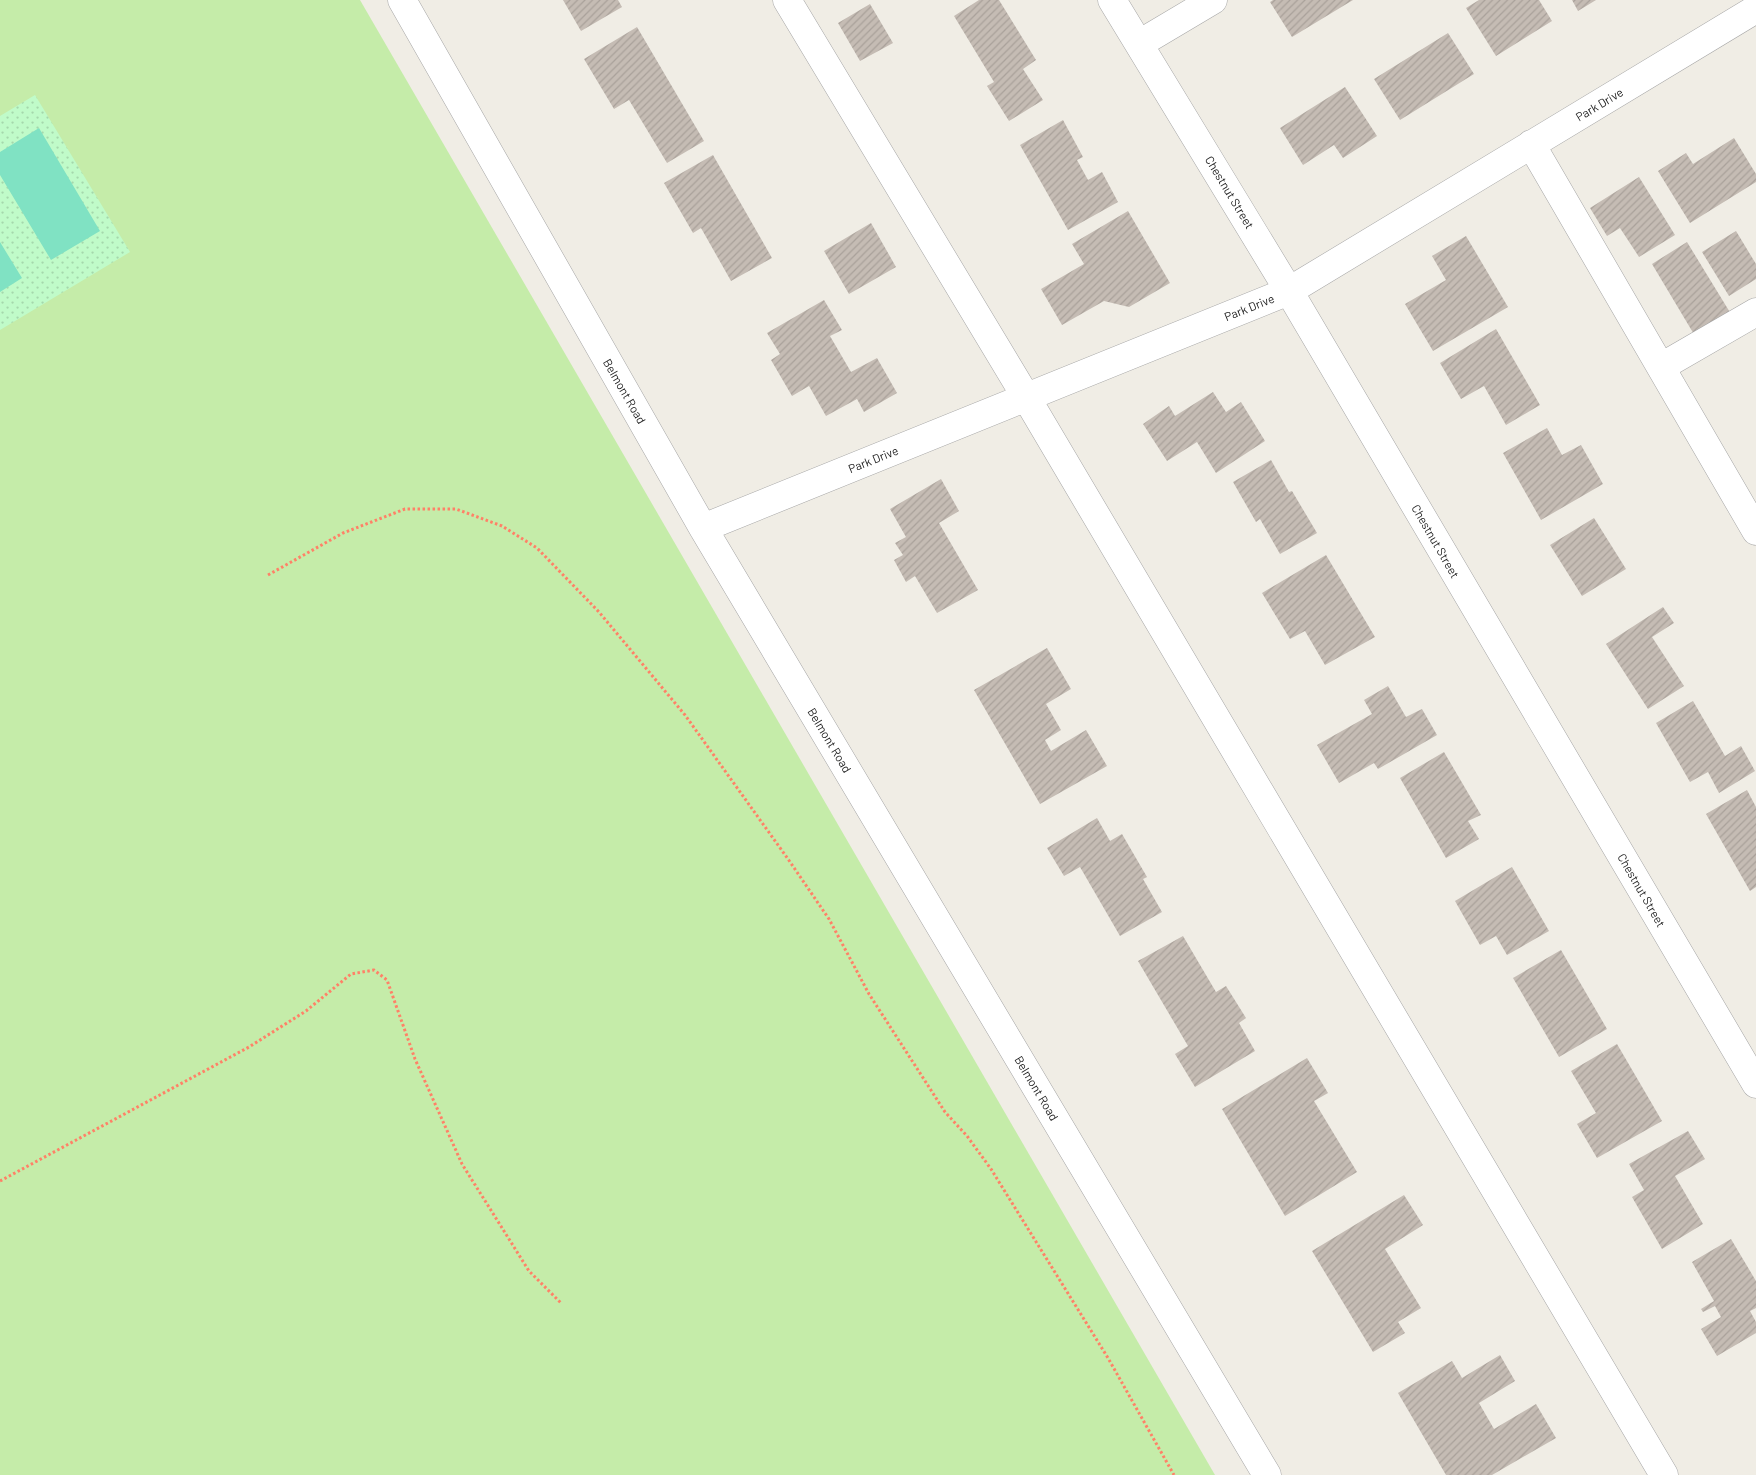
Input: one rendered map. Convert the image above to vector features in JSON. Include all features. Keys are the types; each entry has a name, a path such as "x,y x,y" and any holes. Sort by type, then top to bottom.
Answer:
{"street":[{"name":"Belmont Road","path":"402,0 703,528 1268,1475"},
{"path":"787,0 1026,397 1664,1475"},
{"name":"Chestnut Street","path":"1112,0 1289,291 1756,1084"},
{"path":"1139,44 1213,0"},
{"name":"Park Drive","path":"703,528 1289,291 1756,9"},
{"path":"1531,144 1756,531"},
{"path":"1661,367 1756,312"}],"path":[{"path":"268,574 343,533 405,510 456,509 502,526 537,548 599,612 685,715 788,859 829,919 869,994 945,1112 967,1136 991,1169 1108,1358 1174,1475"},
{"path":"0,1182 249,1047 306,1011 352,974 374,970 387,980 415,1059 462,1164 529,1271 562,1303"}],"green space":[{"path":"0,0 360,0 1215,1475 0,1475"},
{"path":"35,95 130,252 0,330 0,116"},
{"path":"39,128 100,231 51,260 0,175 0,152"},
{"path":"0,242 22,278 0,292"}],"building":[{"path":"563,0 618,0 622,7 581,31"},
{"path":"979,0 999,0 1036,60 1023,69 1043,100 1009,121 987,86 994,82 954,16"},
{"path":"1273,0 1353,0 1292,37 1270,2"},
{"path":"1479,0 1539,0 1552,21 1496,56 1466,8"},
{"path":"1572,0 1596,0 1578,11"},
{"path":"870,4 893,43 860,61 838,23"},
{"path":"637,27 704,141 667,163 629,100 614,109 584,59"},
{"path":"1448,33 1474,74 1400,120 1374,79"},
{"path":"1345,87 1377,136 1343,158 1334,145 1303,165 1280,128"},
{"path":"1063,120 1083,157 1077,160 1088,180 1102,172 1118,202 1068,230 1020,145"},
{"path":"1734,138 1756,174 1756,182 1690,223 1658,171 1686,153 1693,164"},
{"path":"713,155 772,258 731,281 701,228 693,233 664,183"},
{"path":"1639,177 1675,235 1639,257 1620,228 1607,236 1590,208"},
{"path":"1128,211 1170,283 1129,307 1104,301 1062,325 1041,289 1084,264 1072,244"},
{"path":"871,223 896,267 849,294 824,251"},
{"path":"1736,231 1756,264 1756,279 1729,296 1702,252"},
{"path":"1466,236 1508,307 1433,351 1405,304 1446,280 1432,256"},
{"path":"1687,242 1731,314 1695,336 1652,264"},
{"path":"824,300 842,330 830,336 851,372 877,358 897,393 864,412 857,399 826,416 809,386 792,396 771,360 780,354 767,333"},
{"path":"1496,329 1540,405 1506,425 1484,386 1461,399 1440,363"},
{"path":"1213,392 1226,412 1241,402 1265,441 1216,473 1197,442 1167,461 1143,424 1169,406 1175,416"},
{"path":"1547,428 1562,455 1581,445 1603,484 1541,520 1503,453"},
{"path":"1271,460 1289,492 1292,491 1317,533 1280,554 1260,519 1256,522 1233,482"},
{"path":"941,479 959,511 939,523 978,590 937,613 915,576 906,582 894,560 903,555 895,543 906,537 890,509"},
{"path":"1594,518 1626,569 1582,596 1550,545"},
{"path":"1326,555 1375,637 1325,665 1305,631 1290,639 1262,593"},
{"path":"1663,607 1674,623 1652,637 1684,686 1648,709 1606,644"},
{"path":"1047,648 1071,689 1046,704 1061,730 1045,740 1051,751 1086,730 1107,766 1040,804 974,690"},
{"path":"1388,686 1406,717 1422,709 1437,735 1378,769 1374,763 1339,783 1317,745 1372,714 1364,700"},
{"path":"1693,701 1725,756 1741,746 1755,771 1719,793 1708,772 1690,782 1656,723"},
{"path":"1444,752 1481,815 1468,821 1479,839 1446,858 1400,778"},
{"path":"1747,790 1756,807 1756,887 1750,891 1706,814"},
{"path":"1097,818 1110,841 1122,834 1147,877 1143,879 1162,912 1120,936 1080,867 1064,876 1047,848"},
{"path":"1512,867 1549,931 1507,955 1496,936 1480,945 1455,901"},
{"path":"1183,936 1216,992 1226,986 1246,1018 1239,1023 1255,1051 1195,1087 1175,1054 1188,1046 1138,961"},
{"path":"1561,950 1607,1029 1559,1057 1513,978"},
{"path":"1617,1044 1662,1121 1597,1158 1577,1124 1596,1113 1571,1071"},
{"path":"1307,1058 1328,1093 1314,1101 1357,1172 1285,1216 1222,1109"},
{"path":"1688,1131 1705,1159 1675,1176 1703,1224 1662,1249 1632,1197 1644,1190 1629,1164"},
{"path":"1404,1195 1423,1225 1385,1249 1421,1308 1398,1322 1405,1333 1373,1352 1312,1251"},
{"path":"1731,1239 1756,1281 1756,1308 1750,1311 1756,1322 1756,1333 1717,1356 1701,1329 1721,1317 1715,1306 1703,1312 1701,1309 1714,1301 1692,1262"},
{"path":"1500,1355 1515,1381 1479,1403 1494,1429 1536,1404 1556,1438 1492,1475 1446,1475 1398,1393 1452,1361 1462,1378"}]}
